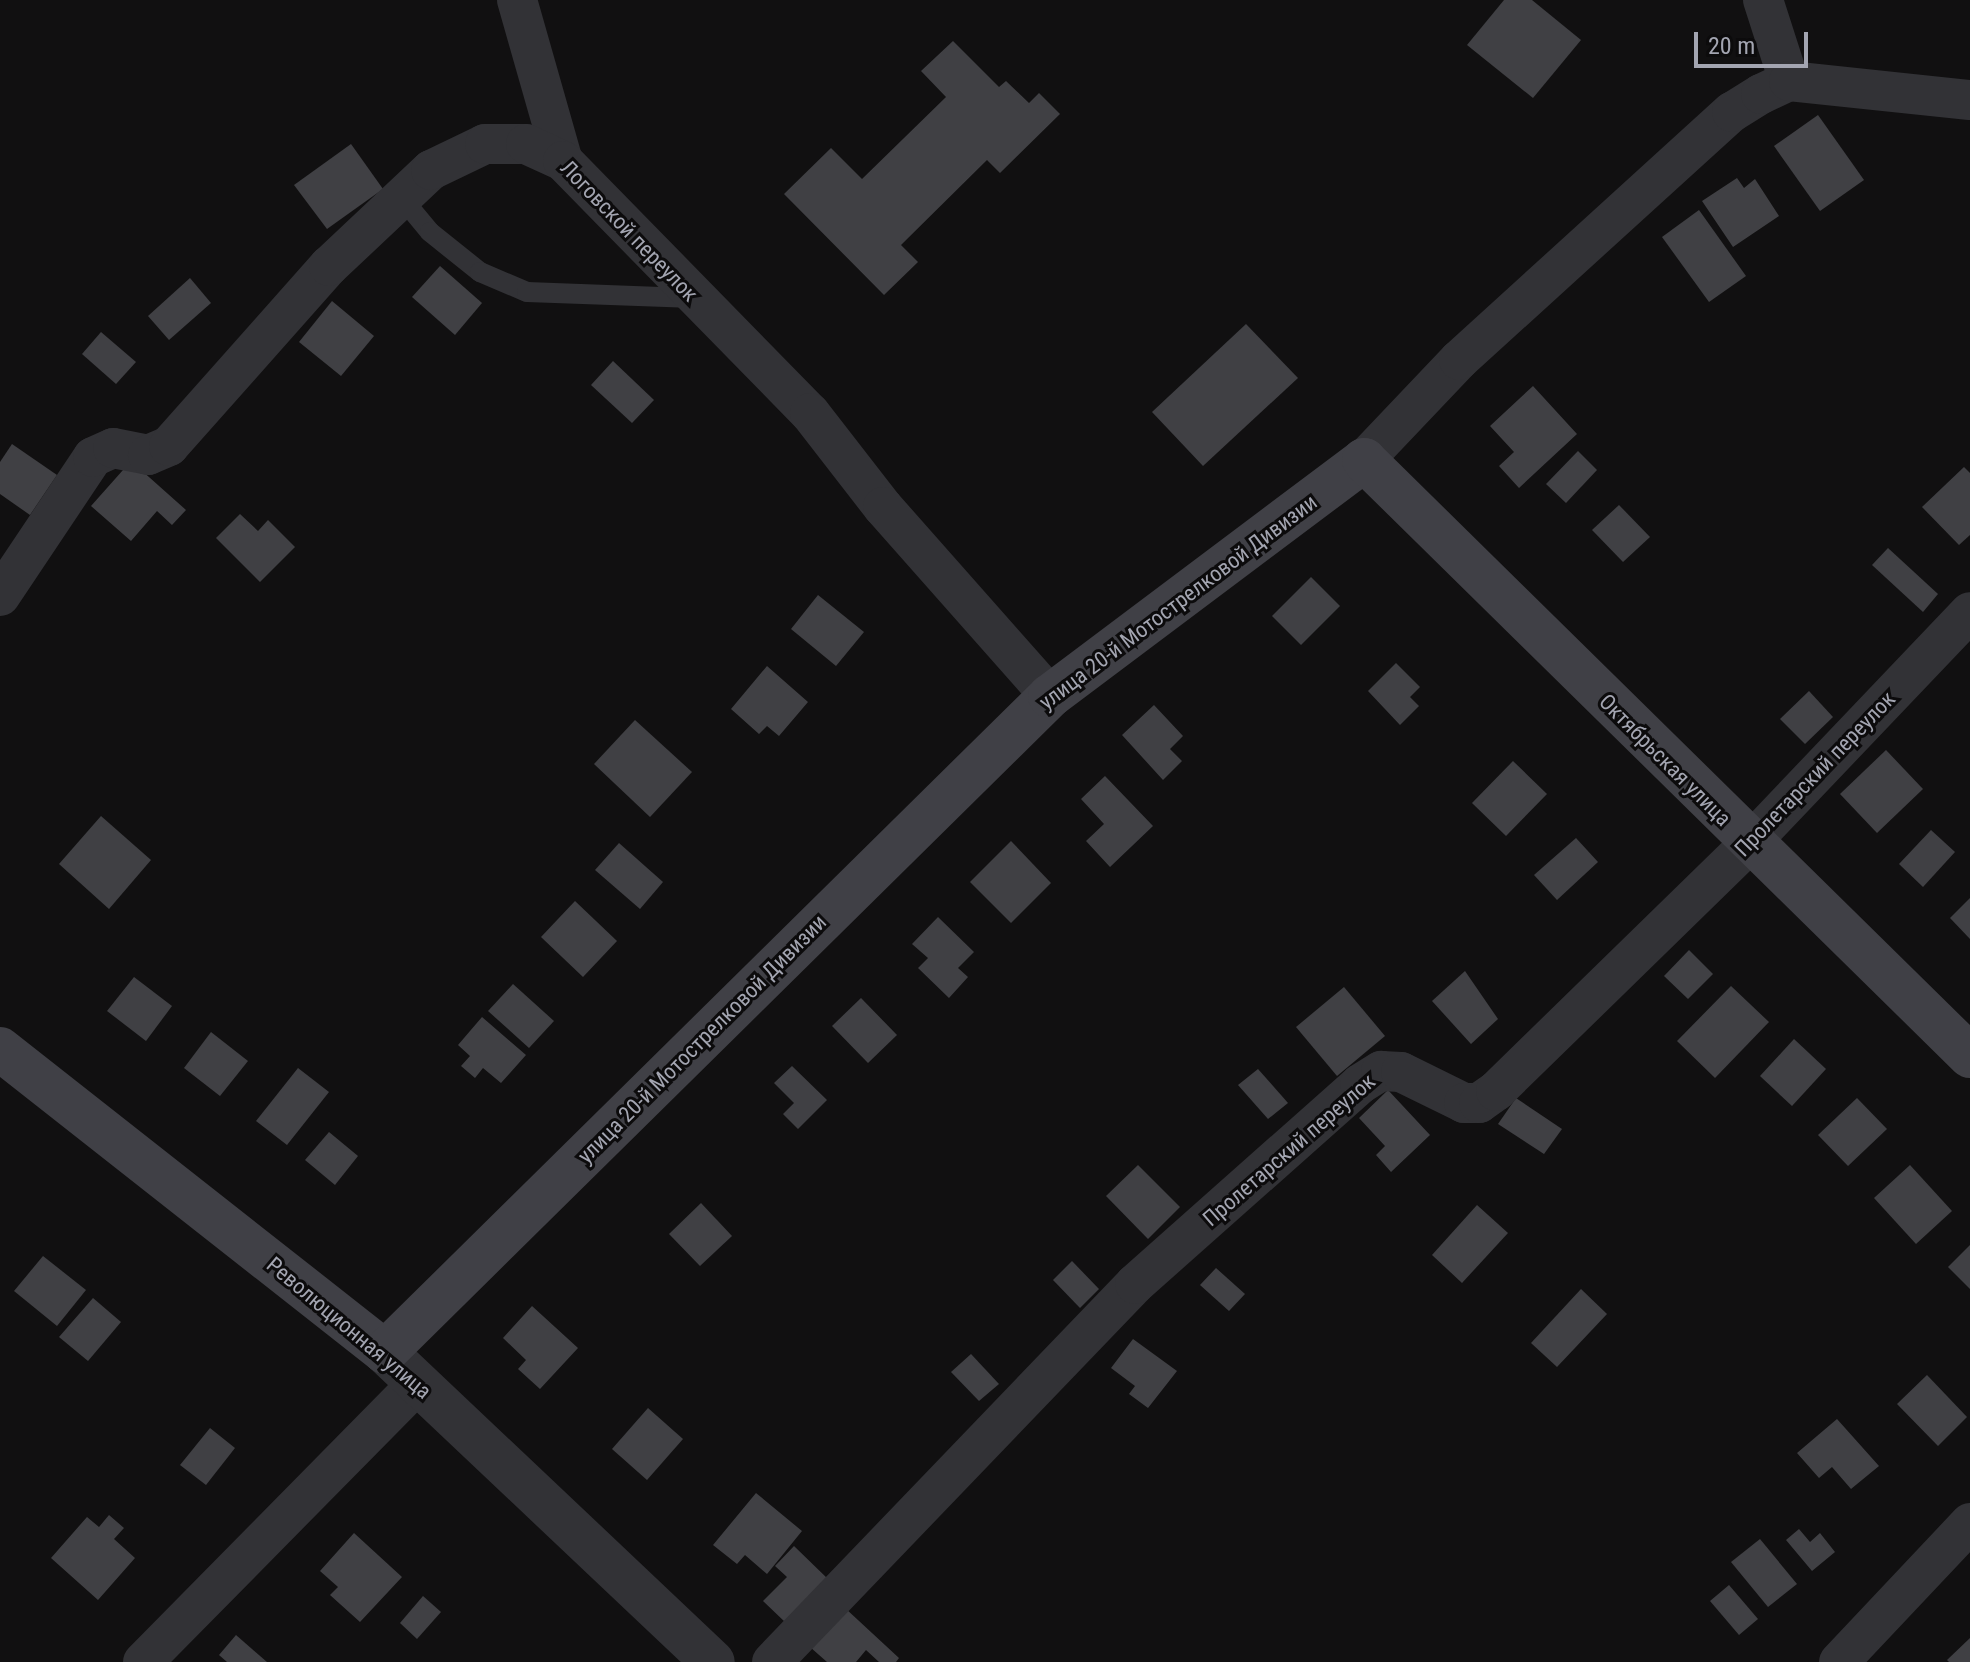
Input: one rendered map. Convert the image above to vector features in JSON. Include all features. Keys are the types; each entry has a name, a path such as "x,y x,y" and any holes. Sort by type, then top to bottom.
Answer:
{"main road":[{"name":"улица 20-й Мотострелковой Дивизии","path":"385,1352 1050,696 1364,460"},
{"name":"Октябрьская улица","path":"1364,460 1749,844 1970,1056"},
{"name":"Революционная улица","path":"0,1049 385,1352"}],"street":[{"path":"517,0 563,161"},
{"path":"1763,0 1789,81 1970,100"},
{"name":"улица 20-й Мотострелковой Дивизии","path":"1364,460 1459,360 1732,112 1789,81"},
{"name":"Логовской переулок","path":"0,596 93,457 113,448 148,455 169,446 329,266 401,197 461,151 485,144 526,144 563,161 810,413 883,507 1050,696"},
{"name":"Пролетарский переулок","path":"772,1662 1135,1284 1360,1084 1381,1071 1401,1072 1464,1103 1479,1103 1749,844 1970,612"},
{"name":"Революционная улица","path":"385,1352 713,1662"},
{"path":"143,1662 418,1383"},
{"path":"1839,1662 1970,1523"}],"lane":[{"path":"401,197 430,232 480,272 527,292 694,298"}],"building":[{"path":"1504,0 1532,0 1581,40 1533,98 1467,45"},
{"path":"953,41 999,87 1006,81 1029,103 1039,93 1060,114 1000,173 987,160 901,245 918,262 884,295 784,194 831,148 862,179 946,97 921,71"},
{"path":"1818,115 1864,180 1820,211 1774,146"},
{"path":"351,144 383,189 327,229 294,185"},
{"path":"1737,178 1744,188 1755,179 1779,216 1733,247 1702,201"},
{"path":"1699,210 1746,276 1709,302 1662,237"},
{"path":"440,266 482,303 455,335 412,297"},
{"path":"190,278 211,303 169,340 148,316"},
{"path":"332,301 374,336 341,376 299,342"},
{"path":"1246,324 1298,378 1203,466 1152,412"},
{"path":"101,332 136,362 116,384 82,354"},
{"path":"613,361 654,400 632,423 591,385"},
{"path":"1533,386 1577,434 1519,488 1499,466 1514,452 1490,426"},
{"path":"12,444 57,475 30,515 0,494 0,462"},
{"path":"1578,451 1597,470 1566,503 1546,484"},
{"path":"131,461 186,510 172,525 157,511 131,541 91,506"},
{"path":"1964,467 1970,473 1970,535 1959,545 1922,507"},
{"path":"1619,505 1650,537 1623,562 1592,530"},
{"path":"240,514 258,531 268,520 295,547 260,582 216,538"},
{"path":"1888,548 1938,594 1923,612 1872,565"},
{"path":"1311,577 1340,606 1301,645 1272,616"},
{"path":"818,595 864,632 836,666 791,629"},
{"path":"1396,663 1420,687 1410,697 1419,706 1400,725 1368,691"},
{"path":"767,666 808,702 779,736 767,726 759,734 731,709"},
{"path":"1809,691 1833,717 1805,744 1780,719"},
{"path":"1154,705 1183,736 1170,749 1182,761 1163,780 1122,735"},
{"path":"635,720 692,772 650,817 594,764"},
{"path":"1886,750 1923,789 1877,833 1840,794"},
{"path":"1513,761 1547,794 1506,836 1472,803"},
{"path":"1105,776 1153,826 1110,867 1086,841 1104,824 1081,799"},
{"path":"101,816 151,860 109,909 59,864"},
{"path":"1931,830 1955,852 1923,887 1899,864"},
{"path":"1576,838 1598,862 1557,900 1534,875"},
{"path":"1011,841 1051,883 1011,923 970,882"},
{"path":"619,843 663,882 640,909 595,870"},
{"path":"1970,898 1970,939 1950,918"},
{"path":"575,901 617,941 583,977 541,937"},
{"path":"938,917 974,952 958,968 968,977 949,998 918,968 928,958 912,944"},
{"path":"1689,950 1713,974 1688,999 1664,976"},
{"path":"1465,971 1498,1019 1471,1044 1432,1001"},
{"path":"134,977 172,1006 146,1041 107,1011"},
{"path":"513,984 554,1021 529,1048 488,1011"},
{"path":"1731,986 1769,1022 1715,1078 1677,1041"},
{"path":"1344,987 1385,1036 1337,1076 1296,1027"},
{"path":"861,998 897,1035 868,1063 832,1026"},
{"path":"482,1017 526,1055 501,1083 483,1068 475,1078 461,1066 470,1056 458,1045"},
{"path":"211,1032 248,1061 220,1096 184,1068"},
{"path":"1794,1039 1826,1069 1792,1106 1760,1076"},
{"path":"792,1066 827,1100 798,1129 783,1114 794,1103 774,1083"},
{"path":"298,1068 329,1092 287,1145 256,1121"},
{"path":"1258,1069 1288,1103 1268,1119 1238,1085"},
{"path":"1388,1090 1430,1135 1391,1172 1376,1155 1385,1146 1359,1118"},
{"path":"1516,1098 1562,1129 1544,1154 1498,1124"},
{"path":"1857,1098 1887,1129 1848,1166 1818,1135"},
{"path":"329,1132 358,1156 335,1185 305,1160"},
{"path":"1138,1165 1180,1207 1148,1239 1106,1196"},
{"path":"1910,1165 1952,1211 1916,1244 1874,1198"},
{"path":"701,1203 732,1236 700,1266 669,1234"},
{"path":"1477,1205 1508,1233 1462,1283 1432,1255"},
{"path":"1970,1245 1970,1289 1948,1267"},
{"path":"43,1256 86,1290 57,1326 14,1291"},
{"path":"1072,1261 1099,1289 1080,1308 1053,1280"},
{"path":"1216,1268 1245,1294 1229,1311 1200,1285"},
{"path":"1581,1289 1607,1314 1557,1367 1531,1343"},
{"path":"93,1298 121,1322 88,1361 59,1337"},
{"path":"532,1306 578,1348 540,1389 518,1369 526,1360 503,1338"},
{"path":"1133,1339 1177,1371 1148,1408 1129,1394 1135,1386 1111,1368"},
{"path":"971,1354 999,1384 979,1401 951,1372"},
{"path":"1927,1375 1967,1417 1938,1446 1897,1404"},
{"path":"648,1408 683,1439 647,1480 612,1449"},
{"path":"1837,1419 1879,1466 1851,1489 1832,1467 1819,1478 1797,1453"},
{"path":"210,1428 235,1448 206,1485 180,1465"},
{"path":"756,1493 802,1531 767,1574 745,1555 737,1564 713,1545"},
{"path":"109,1515 124,1528 114,1539 135,1558 98,1600 51,1558 87,1517 99,1527"},
{"path":"1799,1529 1810,1542 1820,1533 1835,1552 1812,1571 1786,1540"},
{"path":"354,1533 402,1577 360,1622 330,1595 338,1587 320,1571"},
{"path":"1760,1539 1797,1584 1768,1607 1731,1562"},
{"path":"794,1546 829,1580 786,1623 763,1601 787,1577 775,1566"},
{"path":"1729,1585 1758,1619 1739,1635 1710,1601"},
{"path":"423,1596 441,1612 417,1639 400,1623"},
{"path":"845,1608 899,1658 896,1662 879,1662 866,1650 856,1662 827,1662 810,1647"},
{"path":"236,1635 267,1662 227,1662 219,1655"},
{"path":"1970,1638 1970,1662 1949,1662 1947,1660"}]}
